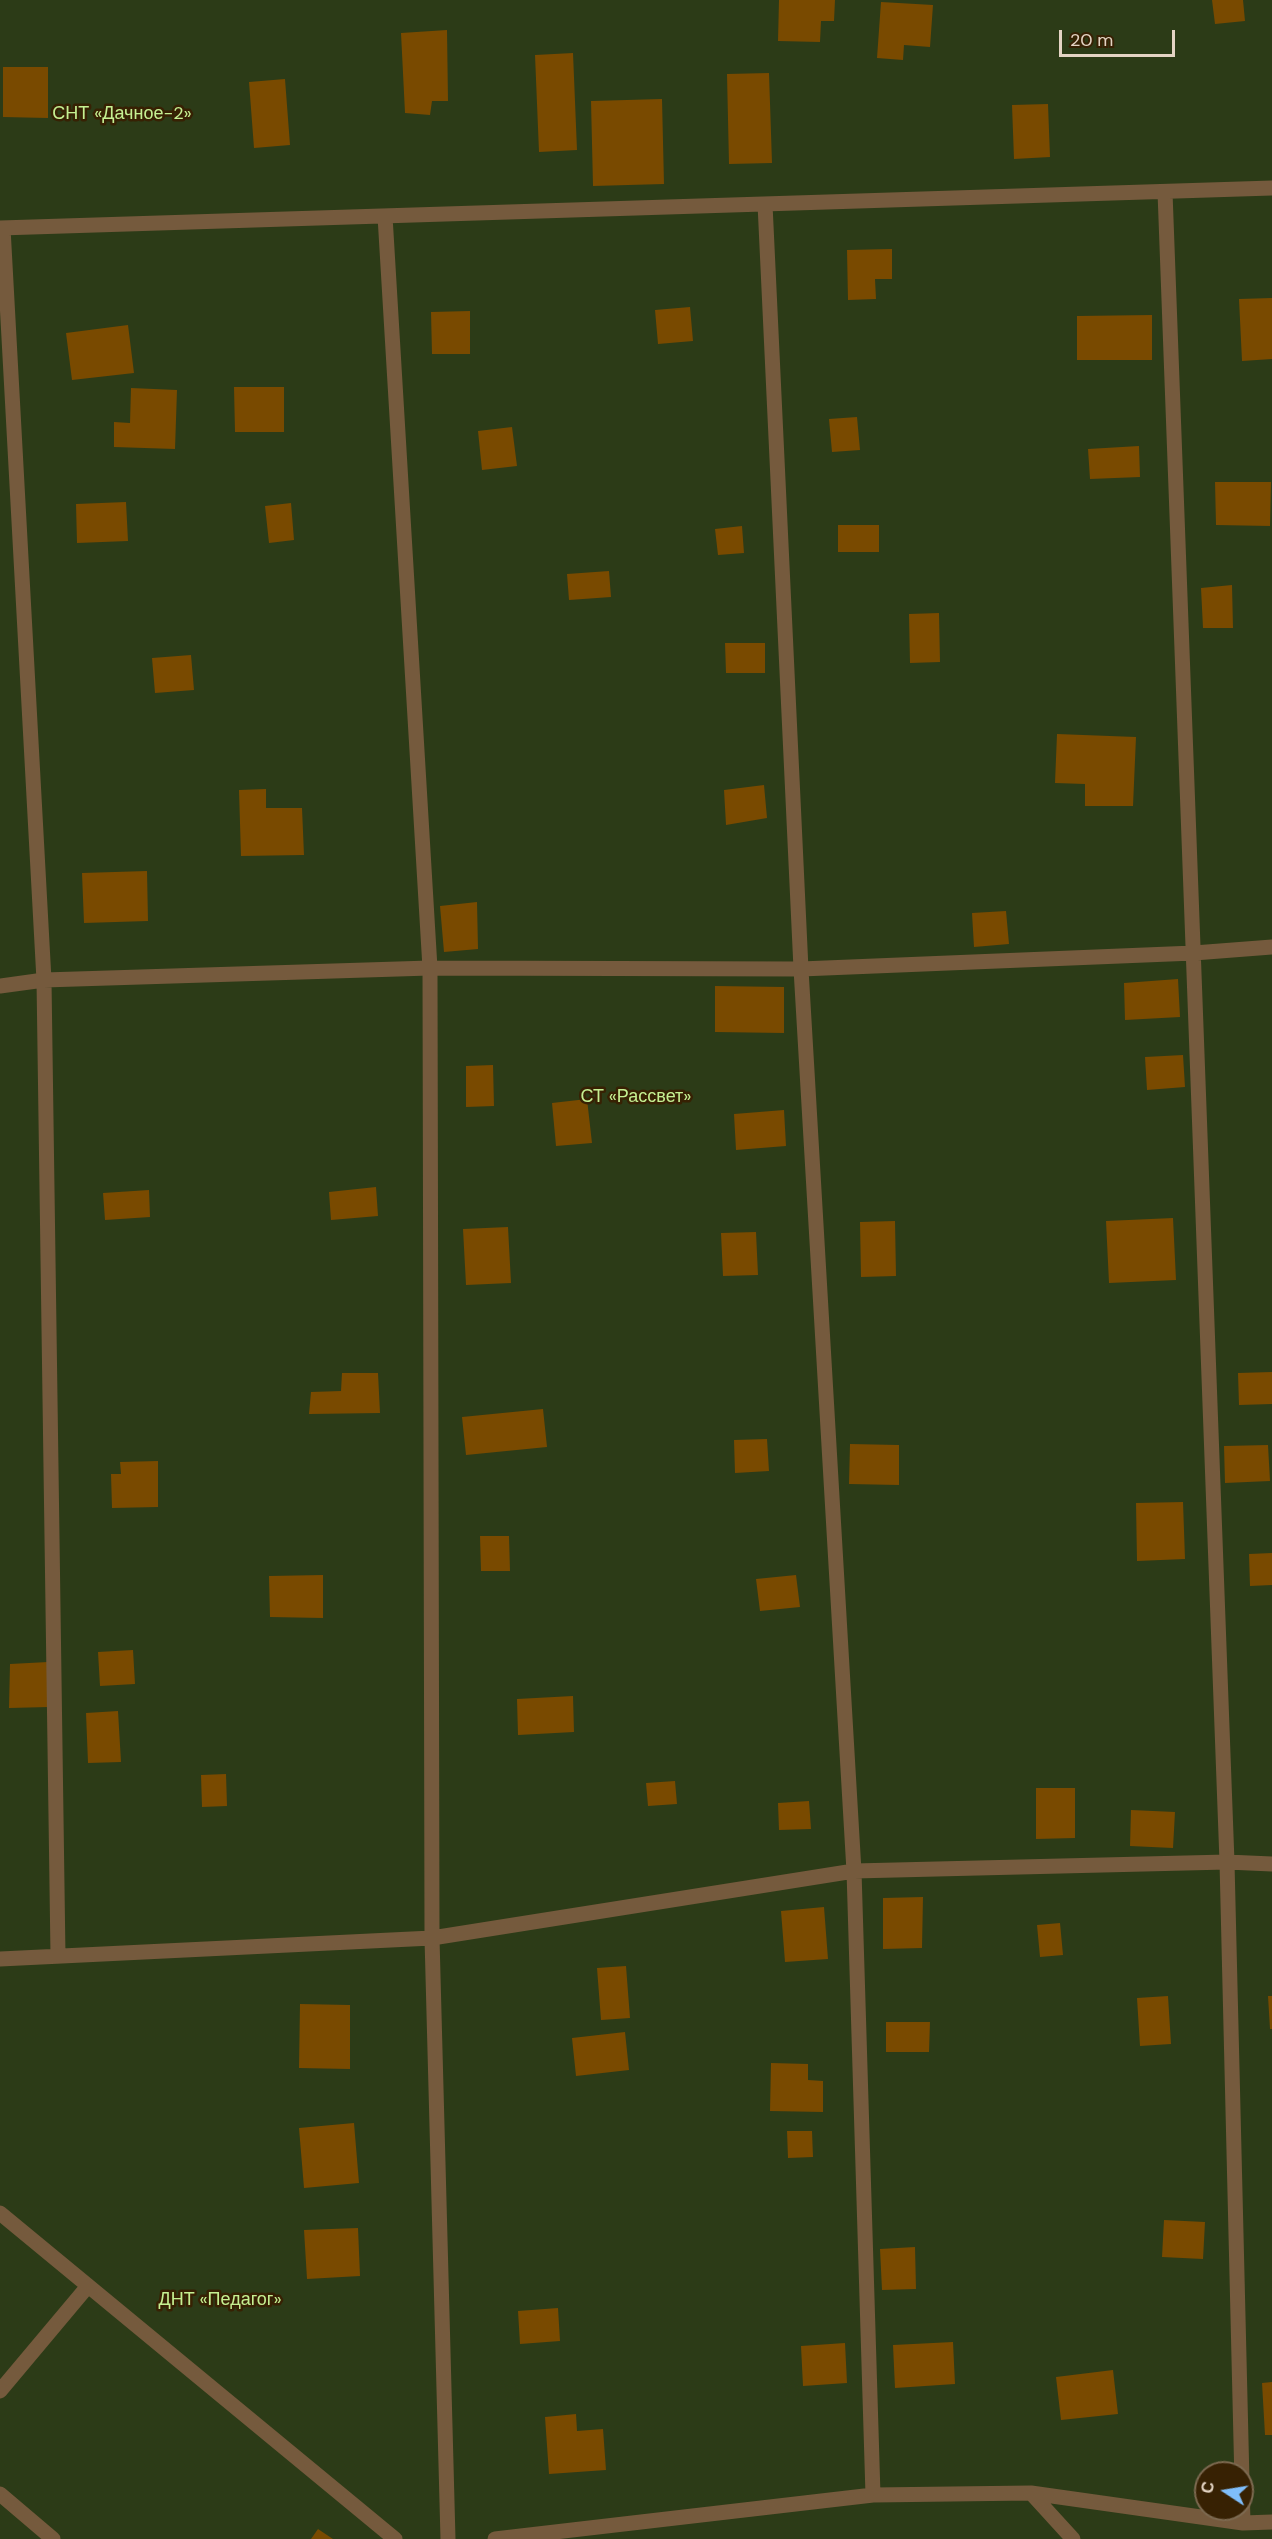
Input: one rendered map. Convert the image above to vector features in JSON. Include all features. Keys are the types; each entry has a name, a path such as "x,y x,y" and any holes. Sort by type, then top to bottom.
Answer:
{"lane":[{"path":"58,1956 44,980 1,228 1272,188"},
{"path":"1165,192 1227,1862 1244,2523"},
{"path":"765,204 801,969 854,1871 873,2494"},
{"path":"385,216 430,968 432,1938 448,2539"},
{"path":"0,986 44,980 430,968 801,969 1194,953 1272,947"},
{"path":"0,1959 432,1938 854,1871 1227,1862 1272,1864"},
{"path":"0,2213 395,2539"},
{"path":"0,2391 88,2286"},
{"path":"1030,2493 1073,2539"},
{"path":"495,2539 873,2494 1030,2493 1244,2523 1272,2522"},
{"path":"0,2494 53,2539"}],"green space":[{"name":"СТ «Рассвет»","path":"0,0 1272,0 1272,2539 0,2539"}],"building":[{"path":"779,0 835,0 834,21 821,21 820,42 778,41"},
{"path":"1212,0 1243,0 1245,21 1215,24"},
{"path":"881,2 933,5 930,47 904,45 903,60 877,58"},
{"path":"447,30 448,101 432,101 430,115 405,113 401,33"},
{"path":"573,53 577,150 539,152 535,55"},
{"path":"3,67 48,67 48,118 3,117"},
{"path":"769,73 772,163 729,164 727,74"},
{"path":"285,79 290,145 254,148 249,82"},
{"path":"662,99 664,184 593,186 591,101"},
{"path":"1048,104 1050,157 1014,159 1012,105"},
{"path":"892,249 892,279 875,279 876,299 848,300 847,250"},
{"path":"1272,298 1272,359 1242,361 1239,299"},
{"path":"690,307 693,341 658,344 655,310"},
{"path":"470,311 470,354 432,354 431,312"},
{"path":"1152,315 1152,360 1077,360 1077,316"},
{"path":"128,325 134,373 72,380 66,333"},
{"path":"234,387 284,387 284,432 235,432"},
{"path":"131,388 177,390 175,449 114,447 114,422 130,423"},
{"path":"857,417 860,450 832,452 829,419"},
{"path":"512,427 517,466 482,470 478,431"},
{"path":"1139,446 1140,477 1090,479 1088,449"},
{"path":"1215,482 1271,482 1270,526 1216,525"},
{"path":"126,502 128,541 77,543 76,504"},
{"path":"291,503 294,540 269,543 265,506"},
{"path":"838,525 879,525 879,552 838,552"},
{"path":"742,526 744,553 718,555 715,529"},
{"path":"609,571 611,597 569,600 567,574"},
{"path":"1232,585 1233,628 1203,628 1201,588"},
{"path":"939,613 940,662 910,663 909,614"},
{"path":"725,643 765,643 765,673 726,673"},
{"path":"191,655 194,690 155,693 152,658"},
{"path":"1057,734 1136,737 1133,806 1085,806 1085,784 1055,783"},
{"path":"764,785 767,818 726,825 724,790"},
{"path":"266,789 266,808 302,808 304,855 241,856 239,790"},
{"path":"147,871 148,921 84,923 82,873"},
{"path":"477,902 478,949 444,952 440,906"},
{"path":"1006,911 1009,944 974,947 972,913"},
{"path":"1178,979 1180,1017 1125,1020 1124,983"},
{"path":"715,986 784,987 784,1033 715,1032"},
{"path":"1183,1055 1185,1087 1147,1090 1145,1057"},
{"path":"493,1065 494,1106 466,1107 466,1066"},
{"path":"587,1099 592,1143 556,1146 552,1103"},
{"path":"784,1110 786,1146 736,1150 734,1114"},
{"path":"376,1187 378,1216 331,1220 329,1192"},
{"path":"149,1190 150,1217 105,1220 103,1193"},
{"path":"1173,1218 1176,1280 1109,1283 1106,1221"},
{"path":"895,1221 896,1276 861,1277 860,1222"},
{"path":"508,1227 511,1283 466,1285 463,1229"},
{"path":"756,1232 758,1275 723,1276 721,1233"},
{"path":"1272,1372 1272,1404 1239,1405 1238,1373"},
{"path":"342,1373 378,1373 380,1413 309,1414 311,1392 341,1391"},
{"path":"543,1409 547,1447 466,1455 462,1417"},
{"path":"767,1439 769,1471 735,1473 734,1440"},
{"path":"850,1444 899,1445 899,1485 849,1484"},
{"path":"1268,1445 1270,1481 1225,1483 1224,1446"},
{"path":"158,1461 158,1507 112,1508 111,1474 121,1474 120,1462"},
{"path":"1183,1502 1185,1559 1137,1561 1136,1503"},
{"path":"480,1536 509,1536 510,1571 481,1571"},
{"path":"1272,1553 1272,1585 1250,1586 1249,1554"},
{"path":"323,1575 323,1618 270,1617 269,1576"},
{"path":"796,1575 800,1607 760,1611 756,1579"},
{"path":"133,1650 135,1684 100,1686 98,1652"},
{"path":"48,1662 49,1707 9,1708 10,1664"},
{"path":"573,1696 574,1732 518,1735 517,1699"},
{"path":"118,1711 121,1762 88,1763 86,1713"},
{"path":"226,1774 227,1806 202,1807 201,1775"},
{"path":"675,1781 677,1804 648,1806 646,1783"},
{"path":"1036,1788 1075,1788 1075,1838 1036,1839"},
{"path":"809,1801 811,1829 779,1830 778,1803"},
{"path":"1131,1810 1175,1812 1173,1848 1130,1846"},
{"path":"923,1897 922,1948 883,1949 883,1898"},
{"path":"824,1907 828,1959 785,1962 781,1911"},
{"path":"1060,1923 1063,1955 1040,1957 1037,1925"},
{"path":"626,1966 630,2018 601,2020 597,1968"},
{"path":"1168,1996 1171,2044 1140,2046 1137,1998"},
{"path":"1268,1996 1272,1996 1272,2029 1270,2029"},
{"path":"300,2004 350,2005 350,2069 299,2068"},
{"path":"886,2022 930,2022 929,2052 886,2052"},
{"path":"625,2032 629,2070 576,2076 572,2038"},
{"path":"771,2063 808,2064 808,2080 823,2081 823,2112 770,2111"},
{"path":"354,2123 359,2183 304,2188 299,2128"},
{"path":"787,2131 812,2131 813,2157 788,2158"},
{"path":"1164,2220 1205,2222 1203,2259 1162,2257"},
{"path":"358,2228 360,2276 307,2279 304,2230"},
{"path":"915,2247 916,2289 882,2290 880,2249"},
{"path":"558,2308 560,2341 520,2344 518,2311"},
{"path":"953,2342 955,2384 895,2388 893,2345"},
{"path":"845,2343 847,2383 803,2386 801,2346"},
{"path":"1113,2370 1118,2414 1061,2420 1056,2377"},
{"path":"1272,2382 1272,2435 1265,2435 1262,2383"},
{"path":"576,2414 577,2431 603,2429 606,2470 549,2474 545,2417"},
{"path":"318,2529 333,2539 311,2539"}],"park label":[{"name":"СНТ «Дачное-2»","path":"122,114"},
{"name":"ДНТ «Педагог»","path":"220,2300"}]}
